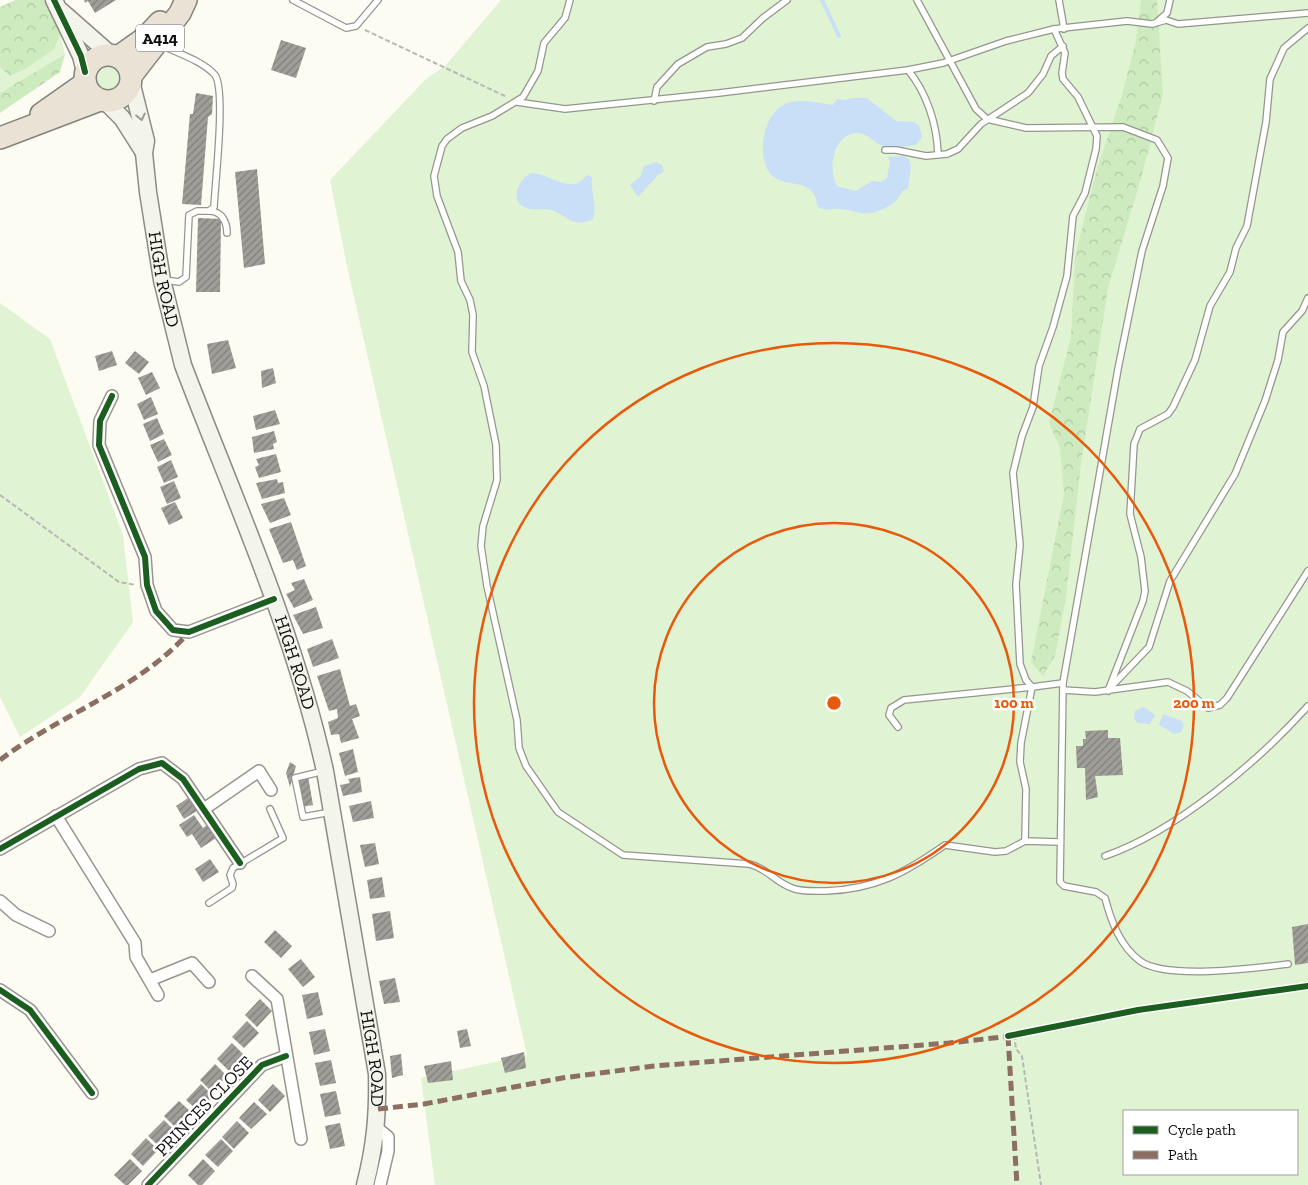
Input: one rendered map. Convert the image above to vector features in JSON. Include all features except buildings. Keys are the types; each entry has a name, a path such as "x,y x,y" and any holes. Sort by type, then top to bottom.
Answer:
{"highway":[{"name":"A414","path":"8,134 103,101 113,101 125,94 131,78 151,40 172,9 186,0"},
{"name":"A414","path":"8,134 85,77 88,66 98,57 114,56 151,40"},
{"name":"A414","path":"114,56 127,64 131,78"},
{"path":"85,77 88,90 103,101"}],"main road":[{"path":"56,4 114,56"},
{"path":"56,4 81,56 85,77"},
{"name":"HIGH ROAD","path":"131,78 146,141 144,153 162,280 184,365 274,599 300,674 315,725 325,771 377,1074 377,1128 375,1145 365,1185"},
{"name":"HIGH ROAD","path":"103,101 122,118 144,153"}],"street":[{"path":"112,396 100,421 100,445 145,557 148,587 156,611 173,630 189,632 274,599"},
{"path":"0,848 140,769 162,763 183,779 240,863"},
{"path":"204,809 259,771 271,790"},
{"path":"56,816 134,943 136,957 158,995"},
{"path":"0,901 16,915 49,931"},
{"path":"150,980 192,963 209,982"},
{"path":"252,976 277,999 301,1139"},
{"path":"0,990 30,1010 92,1093"},
{"name":"PRINCES CLOSE","path":"148,1185 262,1065 286,1056"},
{"name":"HIGH ROAD","path":"377,1128 388,1137 388,1151 380,1185"}],"lane":[{"path":"293,0 346,28 356,26 378,0"},
{"path":"570,0 565,18 541,49 538,71 523,97 492,116 462,128 447,139 442,146 436,167 435,186 458,252 461,282 470,300 473,315 472,352 484,386 496,445 496,480 482,536 487,586 517,720 519,748 526,766 551,804 565,818 623,855 749,864 768,871 786,885 801,890 860,888 882,882 901,874 945,845 995,852 1006,851 1025,841 1059,842"},
{"path":"654,101 657,88 678,64 707,47 734,42 742,38 763,18 787,0"},
{"path":"916,0 976,110 987,119 1026,128 1123,127 1157,140 1168,158 1163,186 1142,251 1118,369 1063,686 1059,842 1060,882 1064,886 1096,892 1105,898 1109,915 1123,943 1141,962 1167,969 1194,972 1245,970 1288,964"},
{"path":"1059,0 1064,29"},
{"path":"1152,24 1162,19 1167,12 1170,0"},
{"path":"517,102 565,109 654,101 908,70 949,62 1006,41 1054,29 1127,22 1152,24 1166,20 1178,24 1308,13"},
{"path":"1108,690 1143,601 1145,591 1141,557 1130,514 1136,434 1145,425 1162,418 1173,407 1195,360 1210,306 1230,272 1236,248 1246,226 1266,122 1270,79 1284,48 1308,28"},
{"path":"1032,686 1026,680 1020,664 1016,584 1020,545 1014,474 1022,436 1033,407 1038,366 1053,327 1067,276 1073,216 1085,193 1096,149 1097,136 1078,97 1063,79 1062,73 1066,58 1063,46 1054,29"},
{"path":"151,40 202,66 214,75 218,81 220,104 214,206 208,211"},
{"path":"885,150 896,150 926,156 947,154 958,148 987,119 1028,93 1043,74 1051,56 1063,46"},
{"path":"908,70 933,116 937,133 938,154"},
{"path":"162,280 176,282 186,277 188,271 189,215 196,211 214,211 222,217 227,233"},
{"path":"1108,690 1122,677 1153,640 1159,613 1170,580 1235,474 1265,401 1278,360 1283,332 1302,310 1308,298"},
{"path":"898,728 889,715 891,708 904,700 1032,686 1063,686 1095,692 1168,682 1187,691 1208,708 1220,705 1227,698 1308,571"},
{"path":"1025,841 1026,789 1020,754 1032,686"},
{"path":"1105,856 1132,847 1199,803 1281,735 1308,706"},
{"path":"325,771 294,778 303,817 333,811"},
{"path":"209,903 232,888 230,872 240,863 283,838 270,809"}],"path":[{"path":"356,26 517,102"},
{"path":"0,495 119,582 148,587"},
{"path":"1014,1035 1016,1049 1022,1056 1041,1185"}],"green space":[{"path":"16,0 44,0 60,34 65,54 0,93 0,7"},
{"path":"16,0 44,0 60,34 54,49 25,69 10,76 0,67 0,7"},
{"path":"501,0 1308,0 1308,1185 435,1185 421,1078 527,1055 347,266 330,180 426,79 445,66"},
{"path":"1141,0 1157,0 1163,94 1140,182 1108,288 1081,463 1066,597 1055,656 1043,676 1031,662 1064,494 1060,448 1049,423 1071,337 1075,256 1097,169 1122,95 1136,41"},
{"path":"65,54 60,72 0,113 0,93"},
{"path":"108,64 114,65 122,73 122,85 114,93 108,94 102,93 94,85 93,79 94,73 102,65"},
{"path":"0,303 50,339 123,535 133,622 80,697 20,737 0,697"}],"water":[{"path":"867,98 896,121 914,122 919,125 922,137 916,145 895,148 882,146 866,135 858,133 847,136 841,141 834,155 833,164 834,179 837,186 856,191 872,181 881,182 887,178 890,161 888,157 903,156 909,159 911,166 908,189 902,191 890,205 872,213 860,213 843,209 826,210 818,207 815,196 804,186 776,179 766,166 764,158 763,148 766,128 775,111 782,105 801,101 833,105 837,99"},
{"path":"656,162 662,165 664,171 638,197 630,185 640,177 644,166"},
{"path":"531,173 567,184 581,181 587,175 592,177 595,209 593,219 580,223 551,210 524,207 517,198 518,187"},
{"path":"1144,707 1155,715 1150,724 1138,723 1134,719 1135,711"},
{"path":"1163,714 1182,721 1184,725 1181,732 1174,734 1159,725"}],"waterway":[{"path":"822,0 839,36"}],"marked path":[{"path":"0,760 23,744 148,669 170,652 189,632"},
{"path":"1008,1036 1017,1185"},
{"path":"378,1109 424,1104 562,1078 654,1066 949,1043 1011,1036"}],"cycle path":[{"path":"54,0 81,56 85,72"},
{"path":"112,396 100,421 99,445 145,557 147,585 156,611 173,630 189,632 274,599"},
{"path":"0,849 139,769 162,763 183,779 240,863"},
{"path":"1008,1036 1138,1010 1308,986"},
{"path":"0,990 30,1010 92,1093"},
{"path":"148,1185 262,1065 286,1056"}]}
